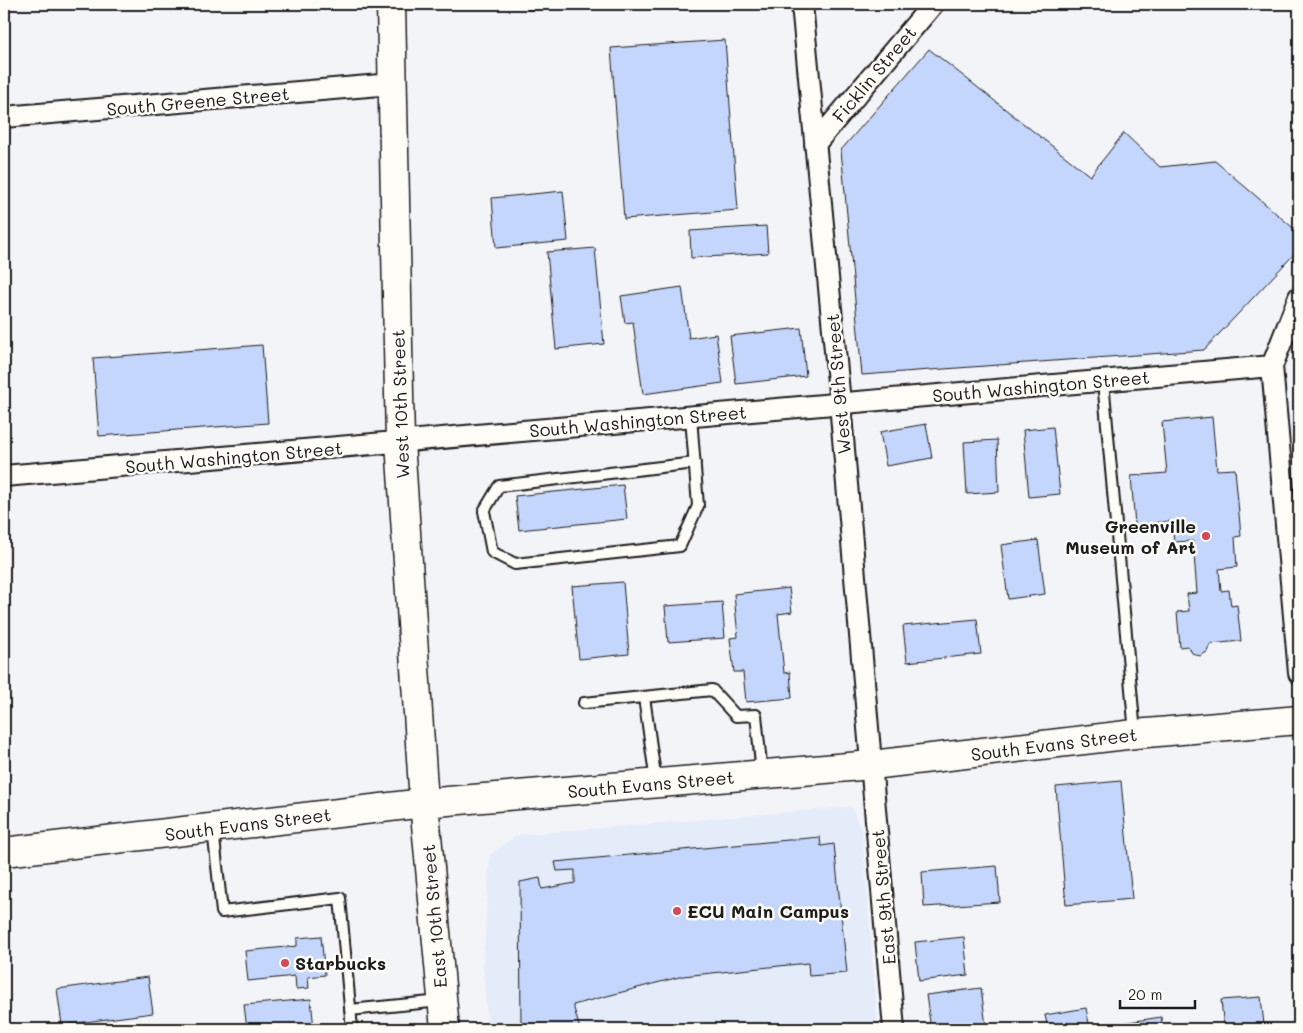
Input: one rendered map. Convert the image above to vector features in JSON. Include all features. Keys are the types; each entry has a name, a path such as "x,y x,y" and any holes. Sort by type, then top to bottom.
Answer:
{"main road":[{"name":"West 10th Street","path":"391,4 400,442 424,803"},
{"name":"South Evans Street","path":"4,852 424,803 872,766 1135,734 1299,720"},
{"name":"East 10th Street","path":"424,803 445,1029"}],"street":[{"name":"West 9th Street","path":"802,4 872,766"},
{"name":"Ficklin Street","path":"815,144 933,4"},
{"name":"South Greene Street","path":"4,117 392,84"},
{"path":"1299,297 1272,366 1292,514 1299,673"},
{"name":"South Washington Street","path":"4,476 1272,366"},
{"name":"East 9th Street","path":"872,766 894,1029"}],"lane":[{"path":"1102,380 1135,734"},
{"path":"691,417 695,463 698,506 680,546 515,564 492,552 484,511 499,486 695,463"},
{"path":"584,703 712,690 736,716 756,715 762,774"},
{"path":"644,697 656,783"},
{"path":"213,828 222,912 340,898 352,1029"},
{"path":"350,1010 442,1001"}],"shaded area":[{"name":"ECU Main Campus","path":"851,807 862,831 878,1029 488,1029 483,967 490,855 517,835"}],"building":[{"path":"527,4 598,4 528,10"},
{"path":"725,40 738,210 624,219 611,48"},
{"path":"929,49 1090,176 1124,133 1160,167 1215,161 1299,233 1299,249 1204,350 862,375 841,150"},
{"path":"563,191 568,241 496,248 492,198"},
{"path":"766,226 768,253 691,258 690,231"},
{"path":"595,248 604,344 556,349 547,252"},
{"path":"682,287 689,338 716,334 723,383 643,394 633,322 625,323 621,296"},
{"path":"801,328 806,376 736,384 730,336"},
{"path":"262,345 268,423 99,436 93,358"},
{"name":"Greenville Museum of Art","path":"1212,417 1217,470 1235,469 1241,536 1235,537 1237,567 1219,569 1221,591 1229,590 1231,606 1237,605 1241,641 1210,644 1207,652 1200,656 1192,653 1188,646 1180,647 1177,612 1189,611 1187,594 1197,593 1193,541 1174,542 1172,521 1135,525 1131,476 1167,473 1162,422"},
{"path":"926,424 932,458 886,466 880,432"},
{"path":"1053,427 1060,494 1029,497 1023,430"},
{"path":"997,440 999,492 967,494 964,442"},
{"path":"623,485 627,519 519,530 515,496"},
{"path":"1038,540 1045,594 1008,599 1001,545"},
{"path":"623,582 629,654 579,659 572,586"},
{"path":"789,588 792,612 778,614 784,673 790,672 792,698 746,702 743,672 734,672 730,638 738,637 734,594"},
{"path":"722,602 725,638 668,642 665,606"},
{"path":"977,619 981,654 907,662 903,626"},
{"path":"1121,781 1132,899 1066,905 1056,787"},
{"path":"820,837 821,846 834,844 847,973 809,976 808,963 683,976 573,1005 580,1029 521,1029 520,882 540,878 542,889 575,883 575,870 557,871 555,862"},
{"path":"997,866 1000,902 924,907 922,872"},
{"name":"Starbucks","path":"321,936 325,975 308,977 309,988 296,989 295,976 248,981 245,951 297,946 297,938"},
{"path":"964,937 968,975 919,981 915,942"},
{"path":"148,977 153,1013 62,1025 57,989"},
{"path":"981,988 986,1026 963,1029 931,1029 926,995"},
{"path":"1261,997 1264,1025 1224,1029 1221,1000"},
{"path":"311,999 314,1029 247,1029 244,1005"},
{"path":"1086,1008 1090,1029 1048,1029 1045,1015"},
{"path":"1161,1017 1163,1029 1117,1029 1116,1024"}],"place":[{"name":"Greenville Museum of Art","path":"1206,536"},
{"name":"ECU Main Campus","path":"677,911"},
{"name":"Starbucks","path":"285,963"}]}
